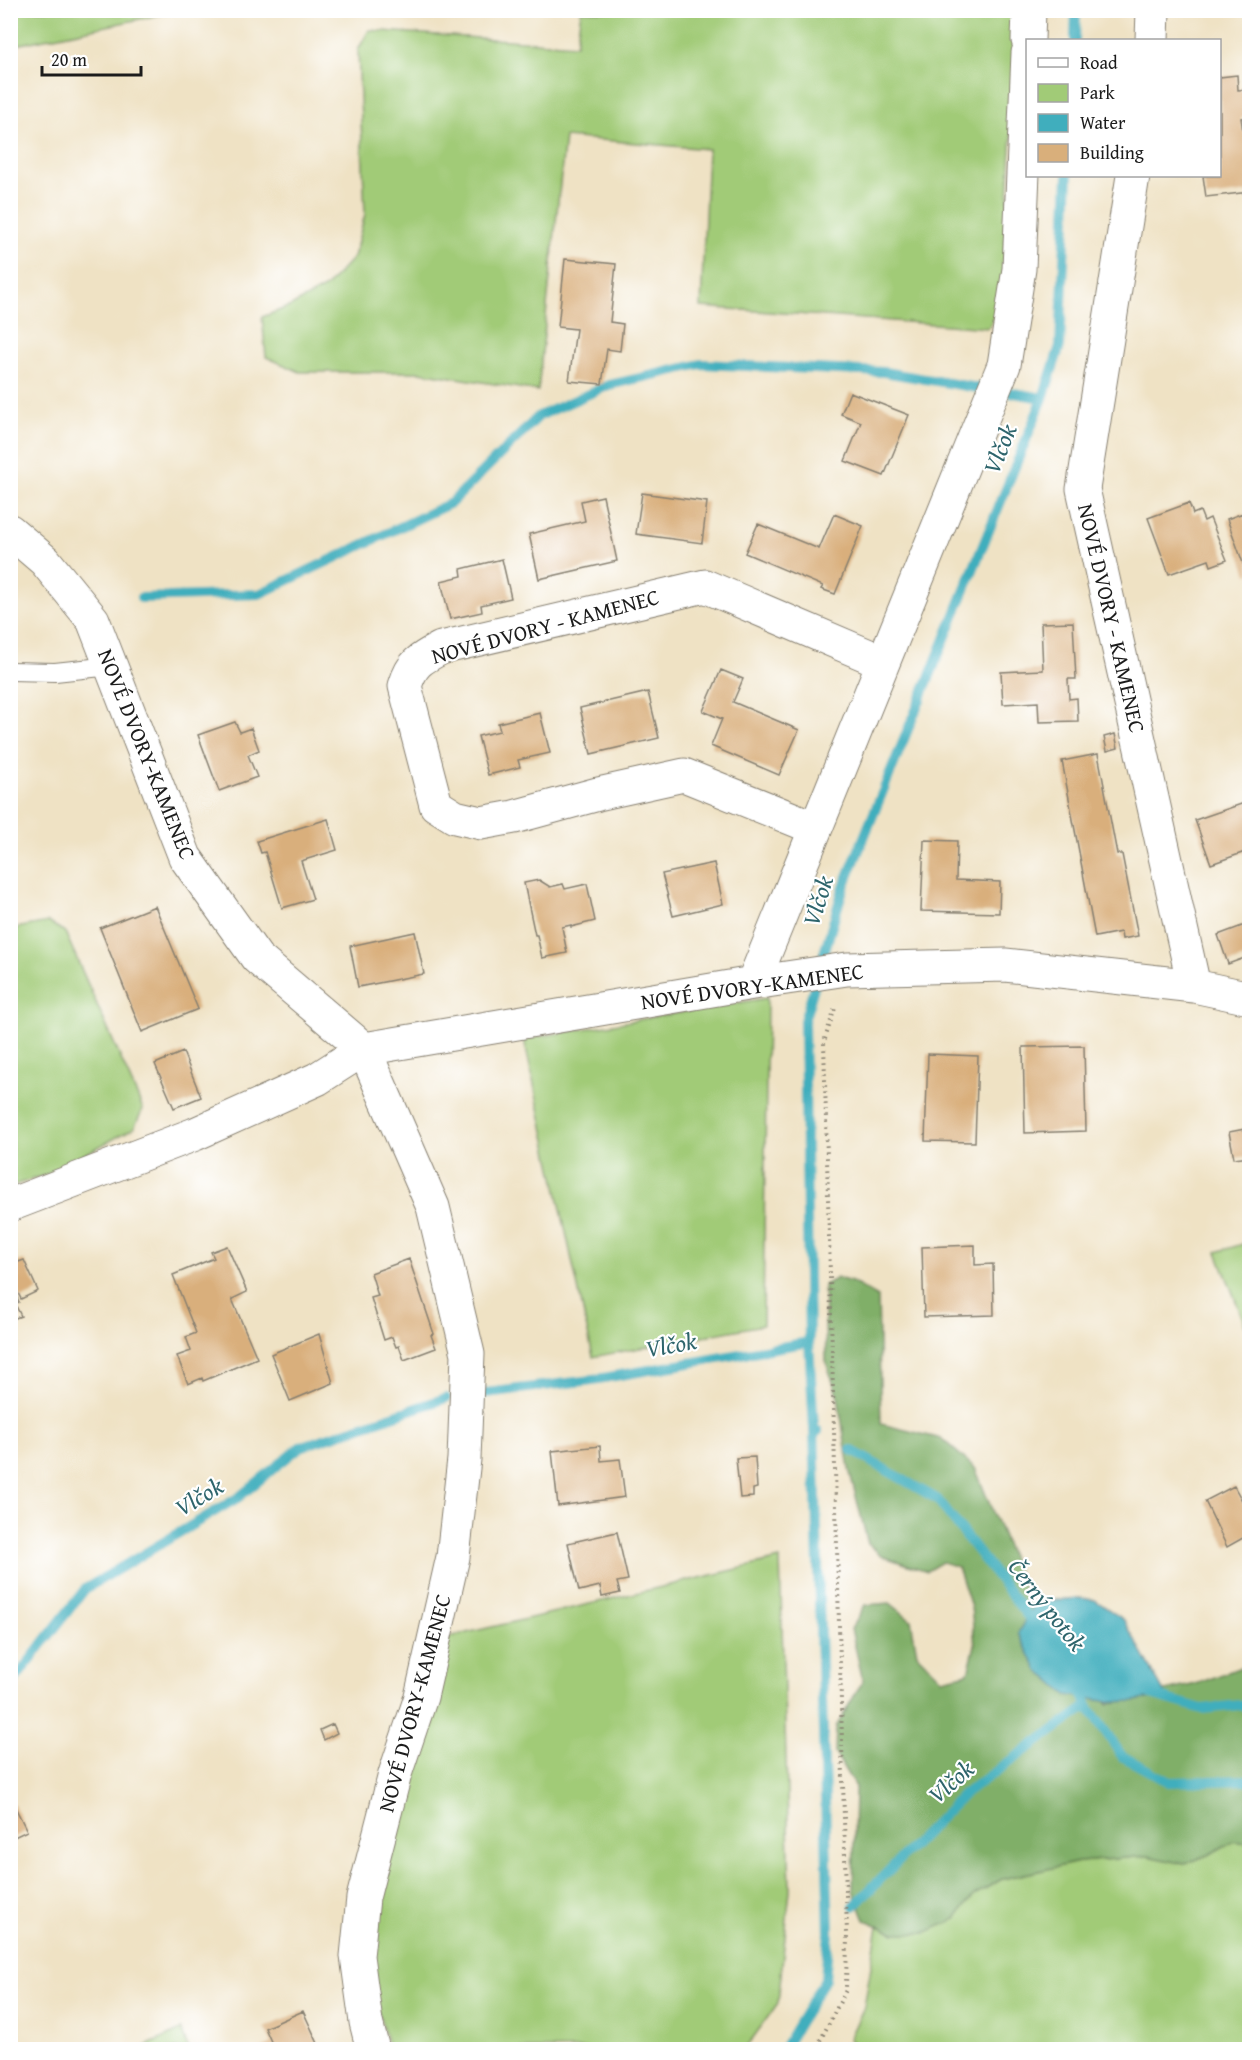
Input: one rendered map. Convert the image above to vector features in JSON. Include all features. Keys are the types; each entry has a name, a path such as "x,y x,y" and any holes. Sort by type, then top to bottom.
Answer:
{"street":[{"path":"1028,39 1029,10"},
{"path":"1152,39 1154,10"},
{"path":"760,981 815,828 1004,365 1019,269 1026,101"},
{"name":"NOVÉ DVORY - KAMENEC","path":"1133,177 1083,489 1194,986"},
{"name":"NOVÉ DVORY-KAMENEC","path":"10,531 45,561 93,620 185,857 257,958 364,1049 433,1207 468,1354 464,1459 453,1557 421,1697 395,1774 363,1898 357,1956 366,2022 374,2049"},
{"name":"NOVÉ DVORY - KAMENEC","path":"815,828 684,775 598,794 514,817 480,823 455,817 436,804 405,686 410,670 421,658 441,648 705,586 883,662"},
{"name":"NOVÉ DVORY-KAMENEC","path":"10,1205 195,1134 318,1079 364,1049 760,981 847,969 1005,965 1194,986 1250,998"}],"lane":[{"path":"10,671 55,672 111,666"}],"path":[{"path":"813,2049 821,2039 846,1990 847,1935 824,1042 847,969"}],"green space":[{"path":"11,10 179,10 179,11 11,46"},
{"path":"581,11 1019,11 1002,303 988,328 701,307 708,149 565,137 538,391 420,372 300,372 266,357 262,317 291,306 326,287 354,257 365,214 358,50 369,30 576,45"},
{"path":"48,922 65,932 143,1109 134,1128 46,1175 11,1186 10,929"},
{"path":"767,998 763,1325 593,1357 524,1039"},
{"path":"1250,1242 1249,1335 1217,1252"},
{"path":"837,1278 852,1282 878,1297 881,1424 942,1439 975,1468 1040,1628 1108,1704 1196,1684 1249,1664 1249,1843 1233,1841 1185,1864 1147,1856 1079,1862 1002,1879 974,1895 956,1919 925,1933 895,1933 865,1920 853,1890 855,1787 835,1753 836,1727 863,1681 851,1629 865,1605 890,1603 911,1620 917,1654 942,1679 968,1673 975,1645 971,1607 958,1567 942,1562 927,1571 884,1557 868,1544 849,1469 838,1397 826,1362 824,1285"},
{"path":"780,1559 790,1890 778,2003 745,2049 389,2049 368,1975 373,1897 445,1638"},
{"path":"1233,1841 1249,1843 1249,2049 857,2050 849,2039 864,2007 878,1926 895,1933 956,1919 974,1895 1002,1879 1079,1862 1148,1856 1185,1864"},
{"path":"181,2030 189,2049 139,2049"}],"water":[{"path":"1078,1598 1095,1600 1124,1620 1166,1696 1110,1702 1067,1695 1037,1669 1018,1633 1035,1602"}],"building":[{"path":"1237,75 1238,90 1250,89 1250,117 1241,118 1243,131 1250,130 1250,192 1206,197 1203,177 1221,177 1221,77"},
{"path":"565,259 616,264 610,322 623,324 620,351 607,349 602,384 569,381 576,329 558,327"},
{"path":"850,392 909,415 884,476 845,461 861,422 841,414"},
{"path":"642,493 707,502 702,543 636,534"},
{"path":"603,496 617,561 539,579 529,534 585,521 581,501"},
{"path":"1189,503 1193,514 1200,511 1204,521 1210,518 1227,560 1211,566 1209,560 1169,574 1148,518"},
{"path":"1243,513 1250,531 1250,573 1247,574 1227,519"},
{"path":"834,514 863,526 835,594 821,589 823,586 745,553 758,524 819,549"},
{"path":"502,559 511,598 481,605 482,612 450,619 441,581 462,576 461,569"},
{"path":"1073,622 1076,679 1068,679 1069,699 1077,698 1078,721 1039,722 1038,702 1003,704 1001,672 1043,670 1041,623"},
{"path":"721,670 743,679 733,702 799,730 779,775 711,746 722,719 703,711"},
{"path":"648,692 659,738 591,754 580,708"},
{"path":"540,713 550,753 518,760 520,767 488,775 478,736 500,731 498,723"},
{"path":"235,722 240,732 251,728 259,750 248,755 257,777 219,791 198,735"},
{"path":"1115,734 1118,748 1107,751 1104,737"},
{"path":"1098,754 1117,854 1122,854 1138,936 1122,939 1121,932 1095,937 1062,761"},
{"path":"1250,801 1250,863 1245,852 1211,864 1195,820"},
{"path":"328,819 337,850 301,861 313,899 282,908 265,852 261,853 257,841"},
{"path":"924,840 957,841 956,880 1000,882 999,913 921,911"},
{"path":"714,863 723,904 673,916 662,874"},
{"path":"539,880 550,887 563,884 565,889 587,884 595,921 562,927 567,953 542,958 524,883"},
{"path":"155,906 198,1009 142,1032 100,928"},
{"path":"1250,923 1250,956 1228,964 1218,935"},
{"path":"415,932 424,974 358,987 350,946"},
{"path":"1084,1046 1086,1131 1025,1133 1023,1047"},
{"path":"183,1052 201,1097 174,1108 155,1064"},
{"path":"928,1054 978,1056 975,1142 925,1141"},
{"path":"1250,1128 1250,1156 1234,1158 1229,1132"},
{"path":"975,1245 975,1265 993,1264 994,1315 924,1317 922,1247"},
{"path":"227,1246 247,1292 232,1299 257,1358 203,1381 202,1378 188,1384 177,1356 191,1351 186,1337 196,1333 173,1275 214,1258 211,1252"},
{"path":"409,1259 434,1334 431,1335 436,1348 404,1360 399,1346 396,1347 392,1337 384,1340 371,1298 378,1296 371,1273"},
{"path":"24,1260 38,1291 21,1299 10,1276 10,1265"},
{"path":"10,1283 19,1302 15,1304 21,1316 10,1320"},
{"path":"319,1334 333,1383 290,1401 271,1354"},
{"path":"600,1446 601,1461 620,1459 625,1497 558,1506 552,1451"},
{"path":"755,1457 757,1488 753,1489 753,1497 740,1498 736,1458"},
{"path":"1234,1486 1250,1515 1250,1534 1227,1547 1205,1501"},
{"path":"617,1532 628,1580 617,1582 620,1593 602,1597 600,1586 579,1591 568,1543"},
{"path":"333,1724 337,1733 324,1740 320,1730"},
{"path":"10,1797 27,1831 10,1839"},
{"path":"303,2011 321,2050 260,2050 272,2044 265,2028"}],"waterway":[{"name":"Vlčok","path":"1075,39 1076,10"},
{"name":"Vlčok","path":"818,1431 814,1429 809,1342 804,1021 843,889 1043,398 1060,346 1068,177"},
{"path":"141,598 259,594 451,503 539,416 609,385 701,364 884,372 978,388"},
{"path":"1002,391 1043,398"},
{"name":"Vlčok","path":"478,1394 592,1380 809,1342"},
{"name":"Vlčok","path":"10,1686 85,1589 239,1497 300,1447 446,1398"},
{"path":"783,2050 825,1979 829,1933 814,1429"},
{"name":"Černý potok","path":"851,1450 937,1499 1036,1627"},
{"path":"1077,1684 1088,1706 1122,1756 1169,1782 1250,1780"},
{"name":"Černý potok","path":"1147,1693 1202,1709 1250,1704"},
{"name":"Vlčok","path":"854,1906 964,1794 1088,1706"}]}
